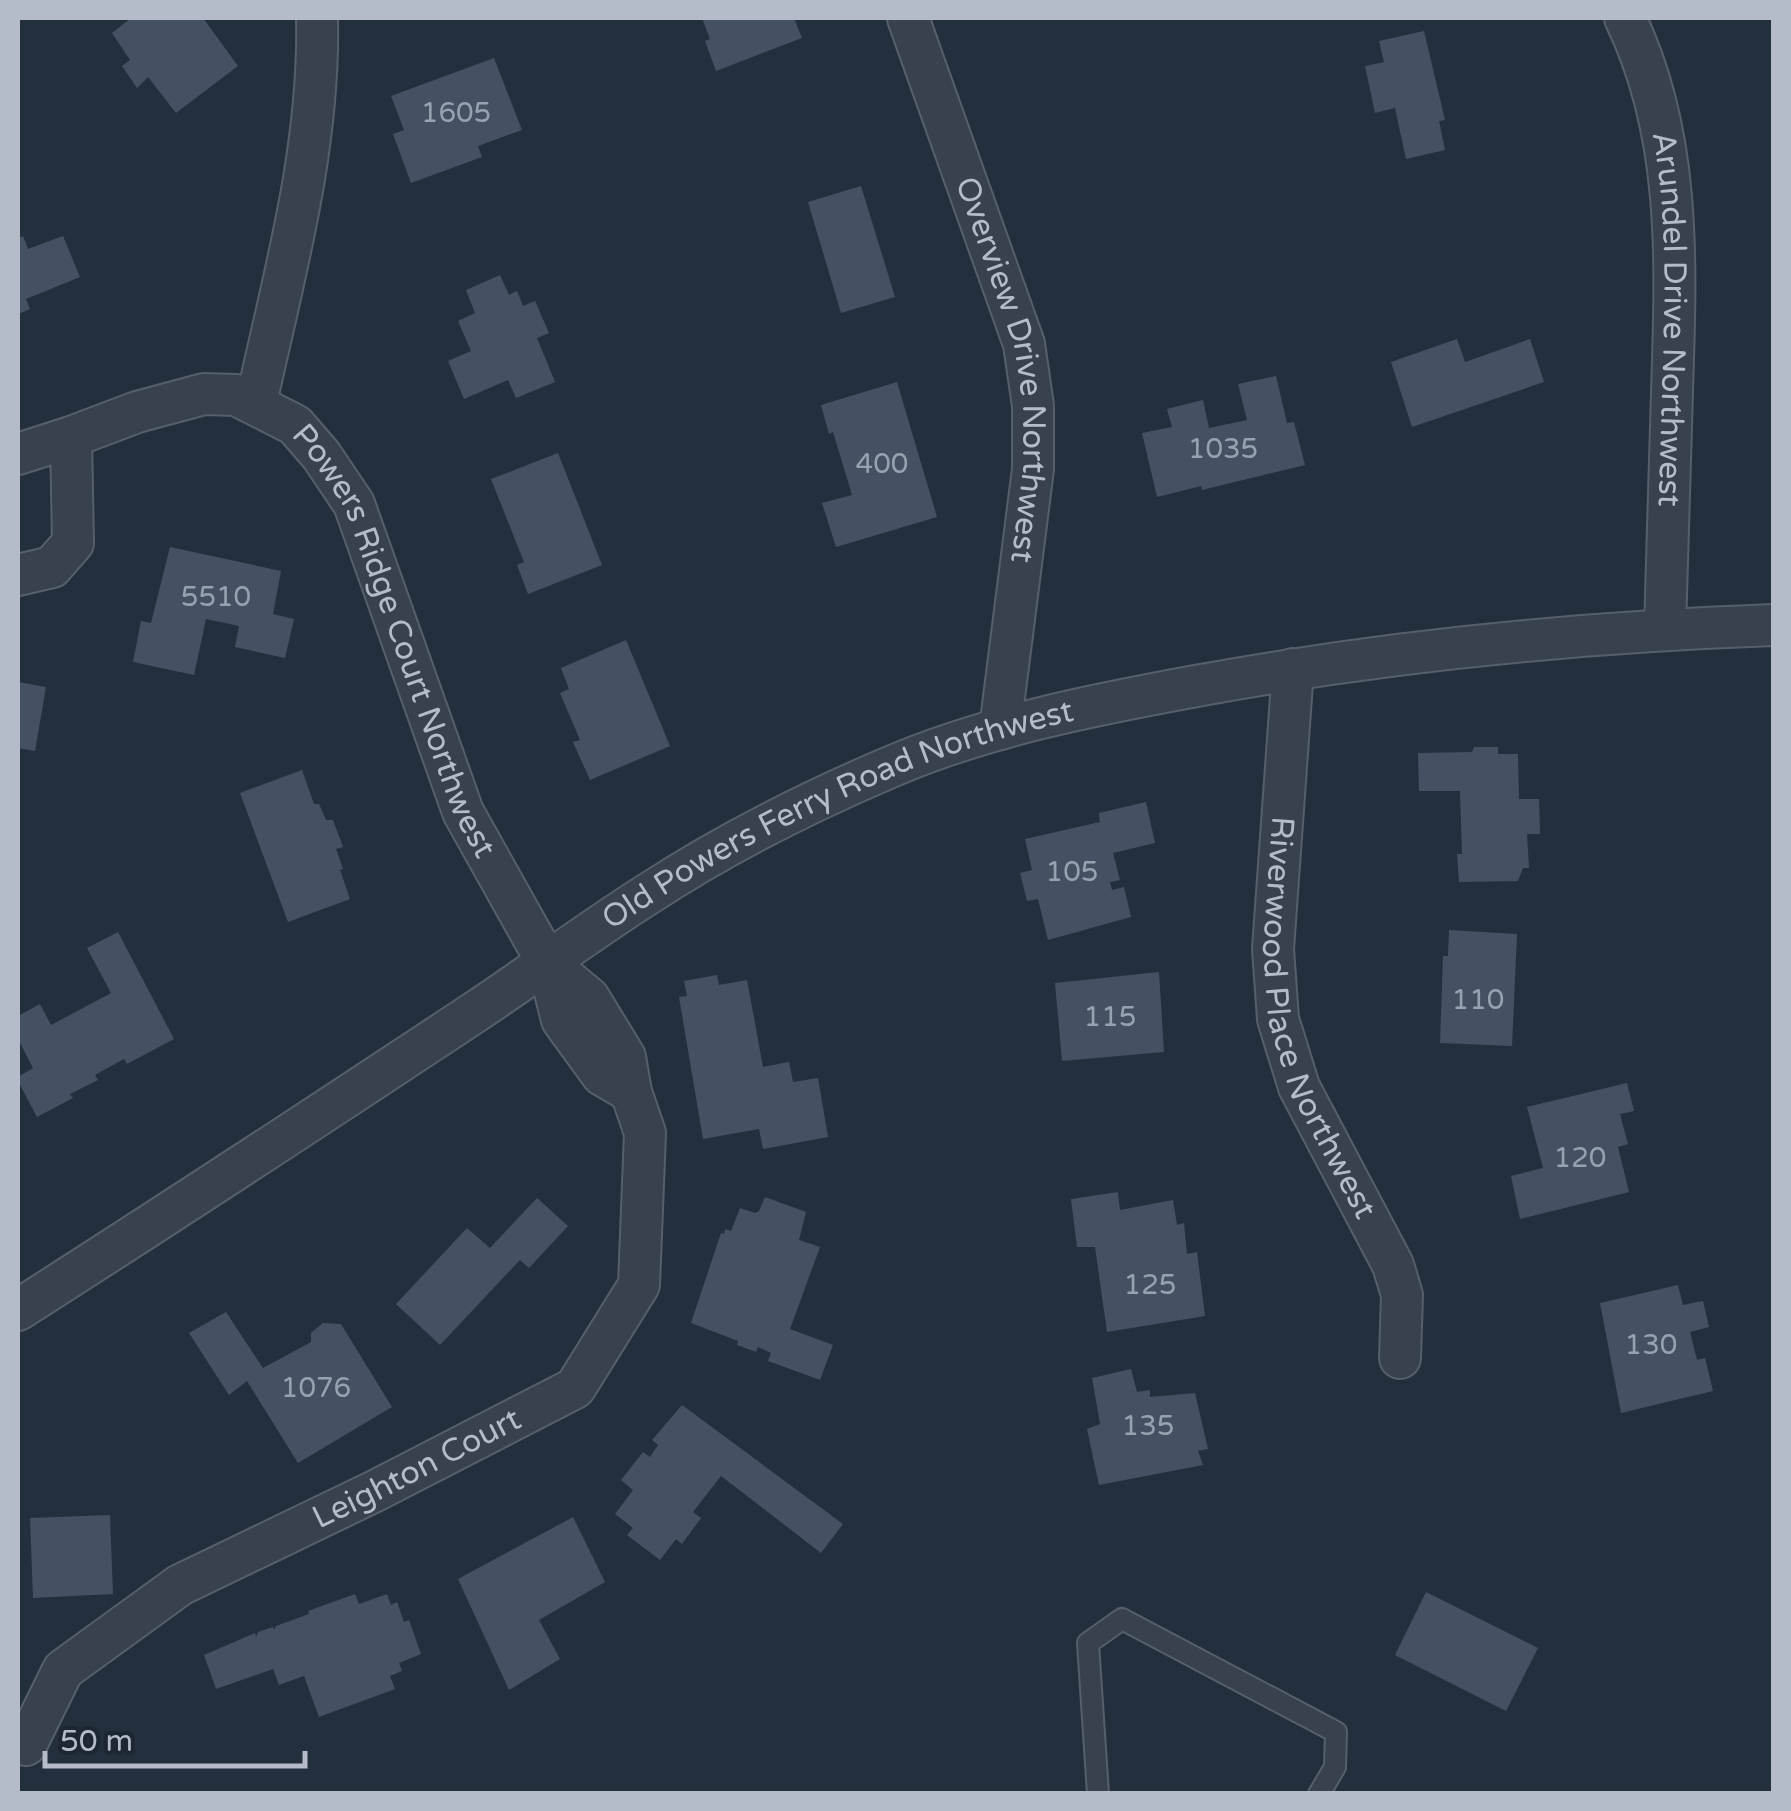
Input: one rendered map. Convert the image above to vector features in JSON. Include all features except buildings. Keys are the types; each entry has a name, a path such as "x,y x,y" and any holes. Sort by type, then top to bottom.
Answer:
{"street":[{"path":"256,402 308,170 315,110 317,18"},
{"name":"Overview Drive Northwest","path":"908,18 1024,344 1034,406 1033,469 1000,729"},
{"name":"Arundel Drive Northwest","path":"1624,18 1634,38 1662,130 1672,192 1676,258 1665,628"},
{"name":"Powers Ridge Court Northwest","path":"18,454 138,412 204,394 236,395 295,425 340,480 354,504 463,812 548,964"},
{"path":"18,574 52,567 73,543 71,437"},
{"name":"Old Powers Ferry Road Northwest","path":"18,1310 208,1190 649,893 763,827 890,767 1000,729 1142,696 1293,669 1478,644 1665,628 1774,624"},
{"name":"Riverwood Place Northwest","path":"1293,669 1273,948 1278,1020 1299,1087 1394,1265 1402,1296 1400,1358"},
{"name":"Leighton Court","path":"26,1745 63,1670 180,1585 575,1388 639,1284 645,1133 631,1092 625,1056 589,998 548,964"}],"lane":[{"path":"1098,1794 1088,1643 1122,1619 1336,1732 1335,1767 1319,1794"}]}
